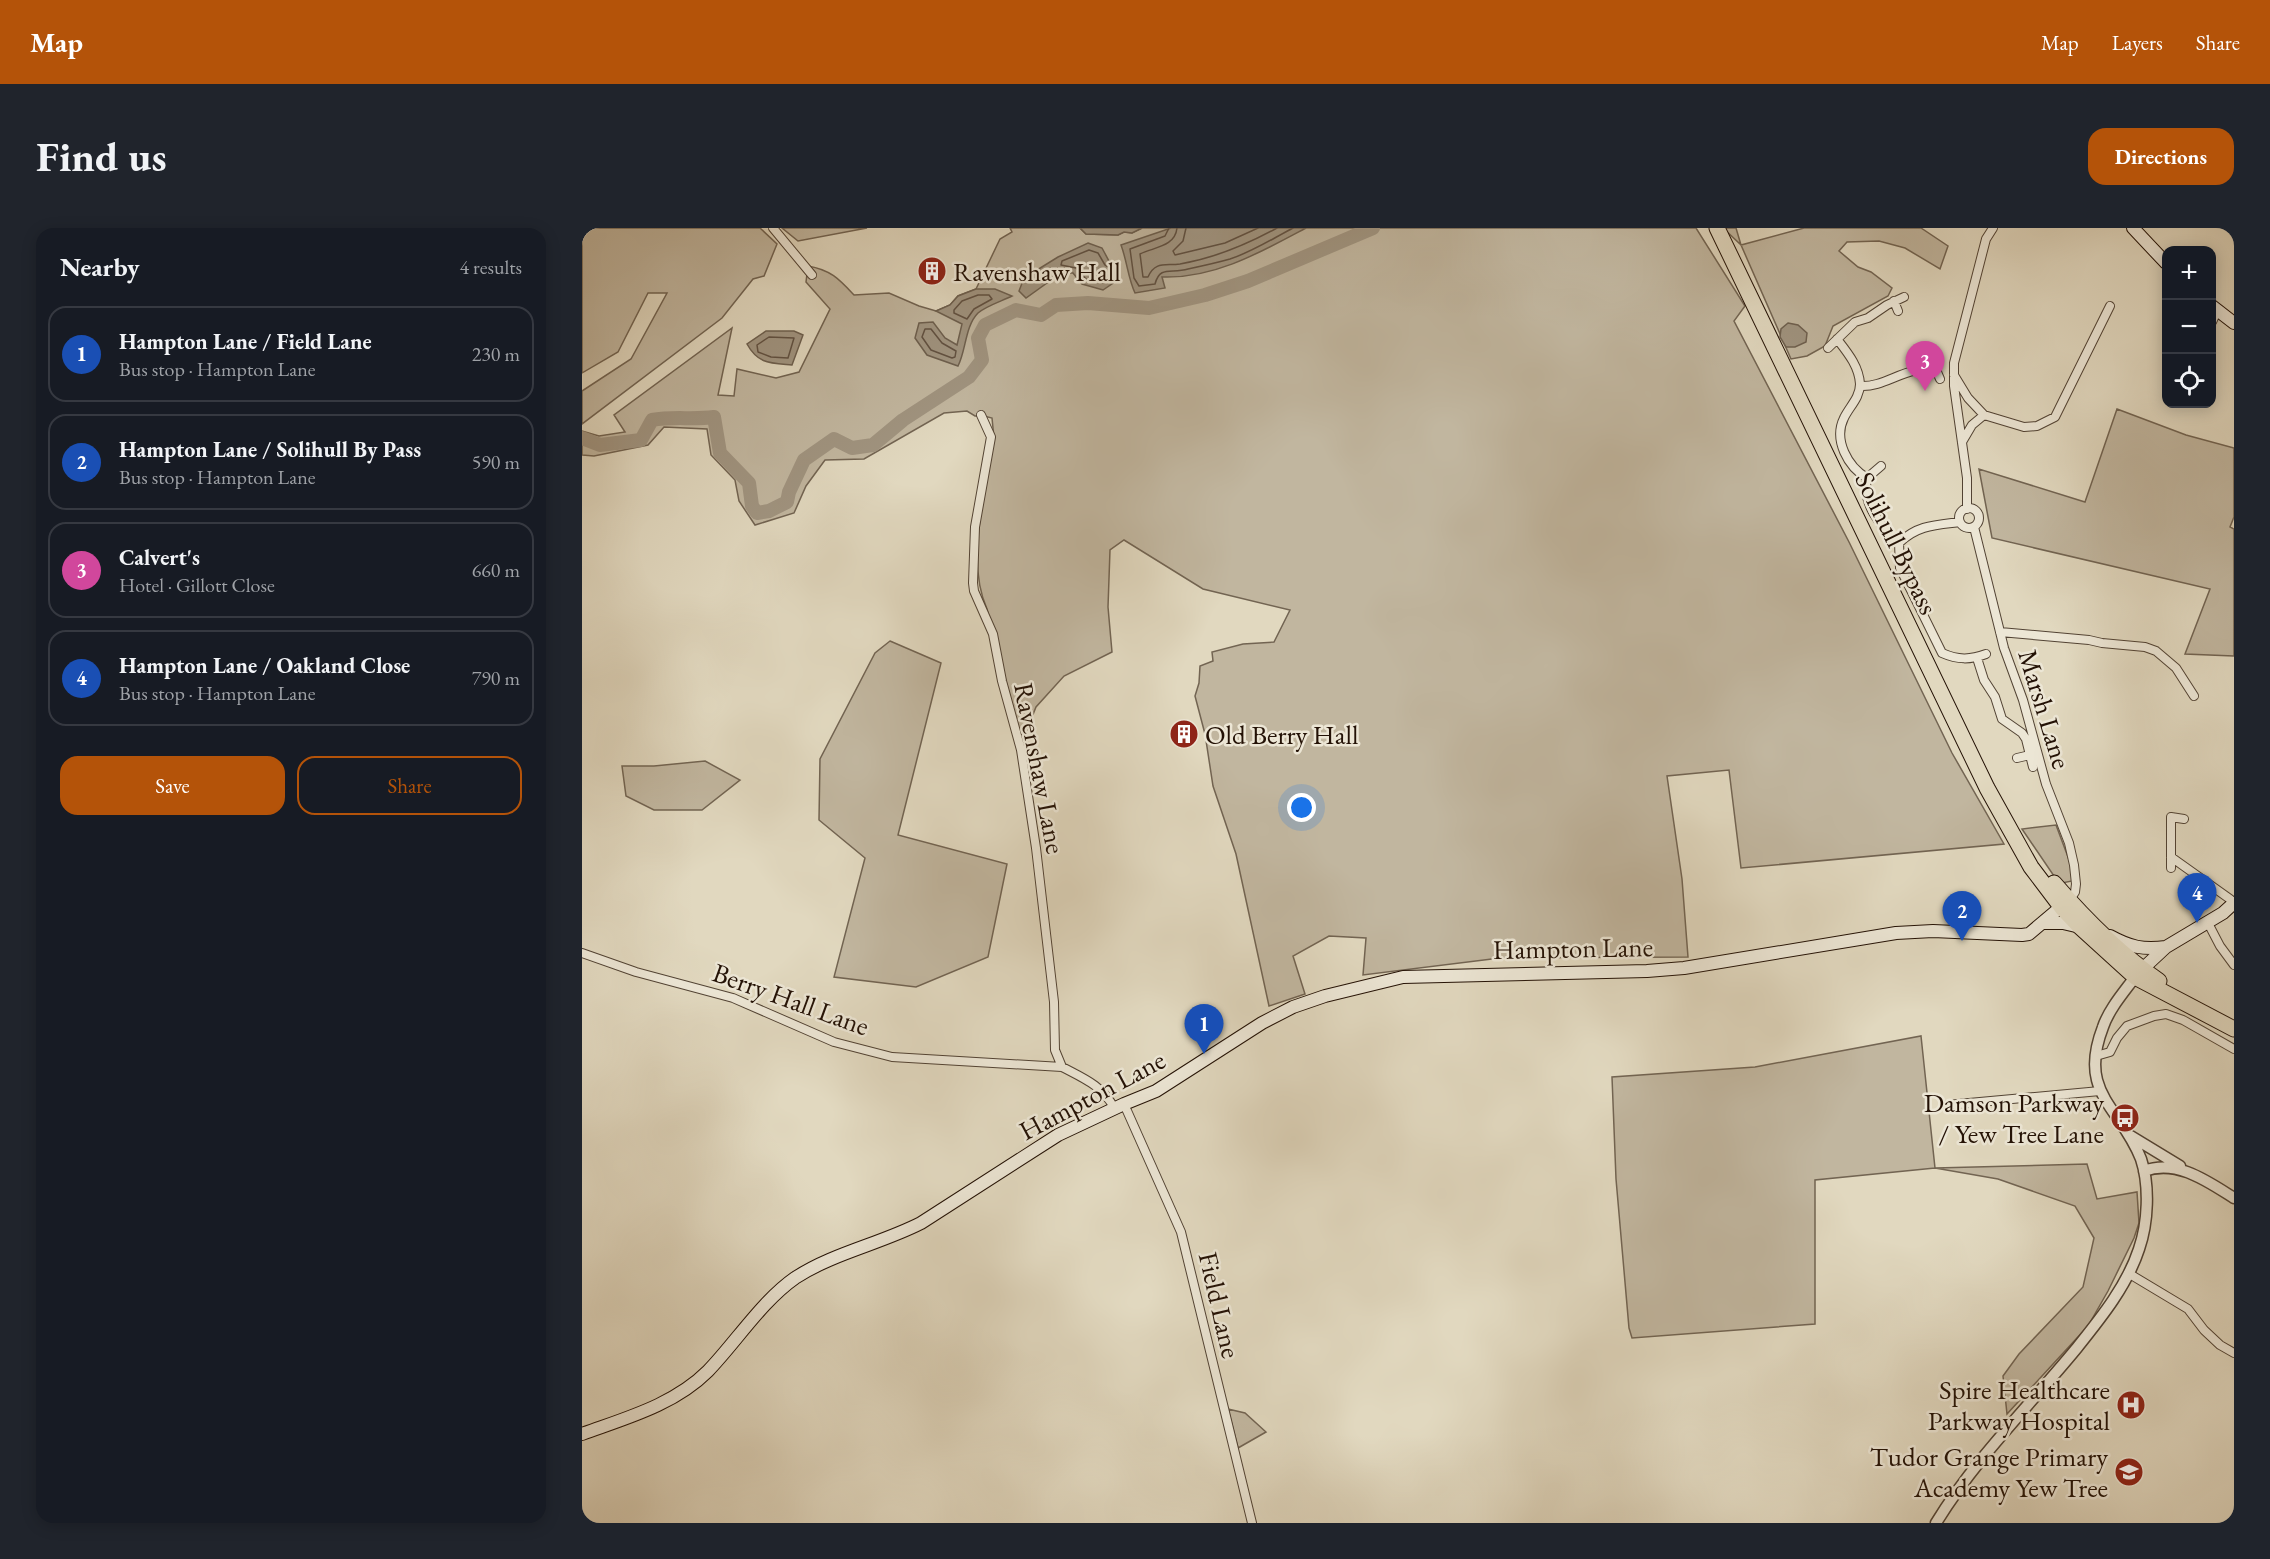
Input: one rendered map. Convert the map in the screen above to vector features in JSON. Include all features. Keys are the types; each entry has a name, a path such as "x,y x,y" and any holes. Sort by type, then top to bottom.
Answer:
{"highway":[{"name":"Solihull Bypass","path":"1708,228 1740,280"},
{"name":"Solihull Bypass","path":"1716,228 1987,788 2009,828 2080,927 2158,991 2234,1029"},
{"name":"Solihull Bypass","path":"2065,904 2098,930 2138,973"}],"main road":[{"path":"2133,228 2162,259"},
{"path":"2216,314 2234,323"},
{"path":"2138,973 2166,947 2208,923 2234,903"},
{"name":"Hampton Lane","path":"582,1434 662,1404 681,1393 708,1372 777,1293 817,1265 921,1223 1058,1135 1156,1091 1239,1037 1293,1008 1325,996 1403,977 1647,971 1684,968 1896,933 1933,931 2022,935 2029,934 2065,904"},
{"path":"2044,923 2063,923 2080,927"},
{"path":"2098,930 2135,948 2166,947"}],"street":[{"path":"772,228 812,275"},
{"path":"1967,509 1967,478 1954,363 1986,239 1993,228"},
{"path":"1828,348 1855,322 1868,318 1904,297"},
{"path":"1894,301 1899,311"},
{"path":"1954,374 1968,398 1984,415 2024,427 2037,426 2055,417 2110,306"},
{"path":"1837,339 1853,361 1860,386 1854,403 1842,420 1842,441 1851,465 1867,478"},
{"path":"1860,386 1879,384 1917,369 1939,372"},
{"name":"Ravenshaw Lane","path":"981,415 991,437 975,527 973,583 974,591 993,634 1002,681 1021,750 1036,848 1054,1002 1055,1050 1062,1067"},
{"path":"1962,442 1972,425 1984,415"},
{"path":"1881,466 1867,478 1865,488 1868,504 1882,527 1899,543 1900,568 1942,653 1959,659 1977,658 1986,654"},
{"path":"1967,509 1977,512 1979,517 1974,527 1964,526 1960,522 1962,512 1967,509"},
{"path":"1899,543 1915,530 1960,522"},
{"name":"Marsh Lane","path":"1974,527 2000,632 2023,700 2046,784 2074,865 2075,892 2065,904"},
{"path":"2000,632 2145,647 2156,651 2176,668 2194,696"},
{"path":"1977,658 1984,680 1995,698 2002,718 2022,733 2033,767"},
{"path":"2018,758 2030,756"},
{"path":"2171,868 2171,817 2184,819"},
{"path":"2171,857 2234,903"},
{"path":"2208,923 2234,964"},
{"name":"Berry Hall Lane","path":"582,953 636,972 733,998 834,1042 892,1057 1062,1067"},
{"path":"1936,1523 1983,1459 2099,1320 2128,1273 2140,1248 2145,1220 2144,1171 2129,1135 2100,1091 2095,1068 2103,1024 2138,973"},
{"path":"2096,1056 2110,1052 2117,1038 2127,1026 2166,1014 2183,1020 2234,1049"},
{"path":"1062,1067 1090,1082 1119,1106"},
{"path":"1947,1105 2100,1091"},
{"name":"Field Lane","path":"1119,1106 1181,1232 1252,1523"},
{"path":"2129,1135 2234,1198"},
{"path":"2144,1171 2170,1166 2193,1174"},
{"path":"2128,1273 2187,1309 2220,1345 2234,1353"}],"shaded area":[{"path":"582,228 760,228 777,244 764,276 753,279 722,318 582,424 582,391 631,359 667,293 648,293 618,352 582,373"},
{"path":"782,228 867,228 798,241"},
{"path":"1010,228 1080,228 1086,234 1118,235 1124,232 1132,233 1142,228 1696,228 1745,306 1734,321 1849,542 1952,753 2004,844 1741,868 1729,770 1667,776 1682,879 1688,957 1500,958 1363,975 1366,938 1329,936 1293,956 1305,994 1269,1006 1236,854 1213,786 1205,734 1195,696 1199,683 1200,666 1213,661 1212,652 1243,644 1274,642 1290,610 1203,589 1124,540 1110,550 1108,607 1112,652 1064,676 1036,707 1022,742 981,590 978,569 979,525 994,438 992,418 975,416 967,411 944,413 864,459 825,460 806,486 794,513 755,525 739,501 735,480 711,455 707,429 664,427 648,445 594,456 582,455 582,431 599,436 625,432 614,415 732,328 718,395 734,396 737,369 776,378 799,372 830,309 806,282 808,266 834,276 854,295 889,293 936,311 950,305 958,296 976,289 1000,239 1012,232"},
{"path":"1723,228 1736,228 1741,245"},
{"path":"1804,228 1921,228 1948,246 1940,269 1905,248 1879,241 1847,242 1839,251 1858,267 1871,272 1892,288 1888,296 1833,326 1825,346 1807,356 1791,359 1741,245"},
{"path":"2117,409 2186,435 2234,448 2234,517 2230,527 2234,529 2234,656 2185,654 2210,589 1992,538 1979,469 2085,502"},
{"path":"890,641 941,663 898,835 1007,864 988,957 916,987 834,977 865,858 819,820 820,759 875,653"},
{"path":"705,761 740,780 702,810 654,810 626,796 622,766 654,766"},
{"path":"2056,825 2071,865 2072,881 2062,883 2056,879 2022,829"},
{"path":"1921,1036 1935,1168 1815,1180 1815,1324 1632,1338 1629,1328 1616,1179 1612,1077 1755,1067"},
{"path":"2087,1164 2097,1199 2137,1192 2139,1223 2134,1238 2088,1326 2007,1414 2003,1376 2019,1354 2083,1287 2094,1238 2075,1206 1998,1179 1935,1168"},
{"path":"1228,1409 1245,1413 1266,1432 1238,1448"}],"water":[{"path":"1080,228 1142,228 1132,233 1124,232 1118,235 1086,234"},
{"path":"1171,228 1306,228 1219,269 1200,274 1162,277 1165,288 1135,293 1121,245"},
{"path":"1088,243 1102,248 1109,261 1119,264 1119,279 1103,290 1082,284 1073,273 1061,273 1026,298 1019,291 1024,278 1058,257"},
{"path":"976,289 995,289 1012,296 985,308 974,318 958,366 927,355 915,338 919,323 933,322 945,338 957,345 962,324 936,311 950,305 958,296"},
{"path":"1788,323 1798,325 1807,333 1806,342 1795,347 1786,347 1780,337 1781,329"},
{"path":"766,331 794,331 803,335 792,365 765,361 751,351 747,344"}],"waterway":[{"path":"582,438 600,445 641,440 652,420 714,417 720,453 749,483 752,506 757,513 769,511 787,502 789,492 804,460 834,439 852,448 873,445 903,420 969,377 982,360 978,338 985,325 1016,310 1041,315 1056,305 1088,303 1149,308 1205,295 1248,281 1373,228"}],"place":[{"name":"Ravenshaw Hall","path":"932,271"},
{"name":"Calvert's","path":"1925,391"},
{"name":"Old Berry Hall","path":"1184,734"},
{"name":"Hampton Lane / Oakland Close","path":"2197,923"},
{"name":"Hampton Lane / Solihull By Pass","path":"1962,941"},
{"name":"Hampton Lane / Field Lane","path":"1204,1054"},
{"name":"Damson Parkway / Yew Tree Lane","path":"2125,1118"},
{"name":"Spire Healthcare Parkway Hospital","path":"2131,1405"},
{"name":"Tudor Grange Primary Academy Yew Tree","path":"2129,1472"}]}
